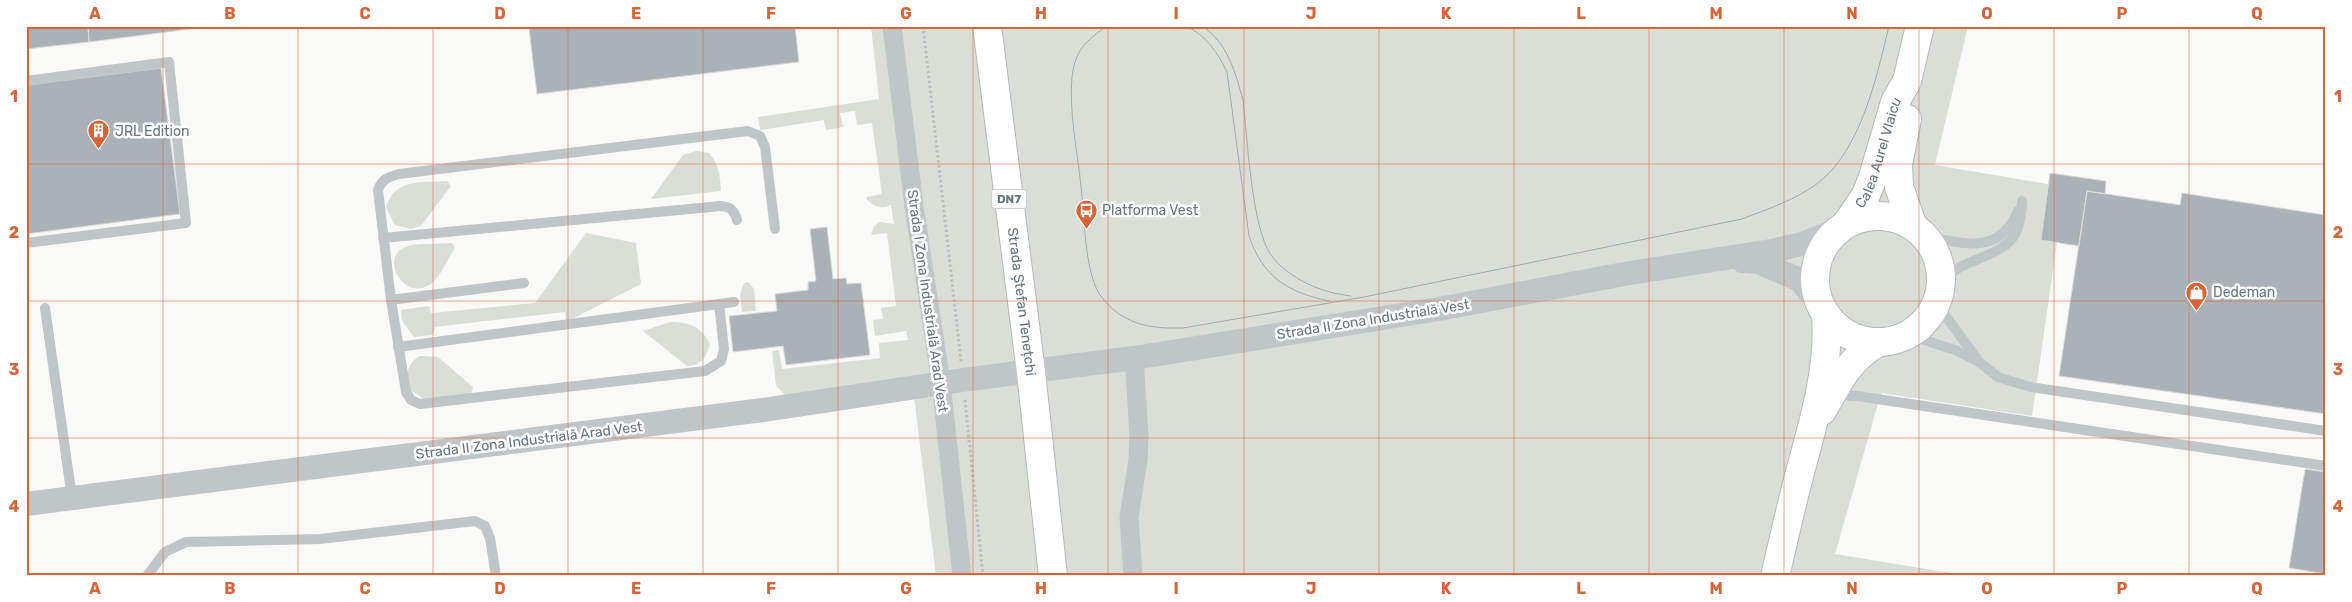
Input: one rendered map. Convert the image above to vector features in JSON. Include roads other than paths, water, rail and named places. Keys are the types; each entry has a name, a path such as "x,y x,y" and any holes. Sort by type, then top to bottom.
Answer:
{"main road":[{"name":"Strada Ștefan Tenețchi","path":"987,26 1031,372 1053,576"},
{"name":"Calea Aurel Vlaicu","path":"1775,576 1802,464 1814,425 1827,339 1823,310 1815,283 1816,264 1824,246 1842,227 1866,195 1895,102 1907,81 1920,26"},
{"name":"Calea Aurel Vlaicu","path":"1814,425 1851,362 1861,352 1919,328 1939,297 1942,271 1937,253 1919,231 1899,187 1898,164 1910,105 1907,81"},
{"name":"Calea Aurel Vlaicu","path":"1842,227 1868,216 1891,216 1919,231"},
{"path":"1823,310 1845,334 1860,340 1888,341"}],"street":[{"name":"Strada I Zona Industrială Arad Vest","path":"892,26 914,206 952,382 962,576"},
{"name":"Strada II Zona Industrială Vest","path":"1031,372 1134,358 1439,309 1802,244 1842,227"},
{"name":"Strada II Zona Industrială Vest","path":"1714,259 1758,262 1780,270 1800,280 1823,310"},
{"path":"1133,576 1129,517 1138,460 1139,435 1134,358"},
{"name":"Strada II Zona Industrială Arad Vest","path":"26,504 762,410 1031,372"}],"lane":[{"path":"26,81 170,62 186,223 26,243"},
{"path":"719,304 724,349 721,361 705,371 420,404 412,400 406,392 383,238 378,190 380,183 387,177 748,131 760,136 765,146 775,228"},
{"path":"1919,231 1969,244 1997,240 2011,228 2022,201 2022,218 2018,233 1998,252 1968,263 1953,272 1939,297 1979,362"},
{"path":"383,238 721,206 729,207 734,211 737,220"},
{"path":"391,300 524,283"},
{"path":"398,347 734,302"},
{"path":"45,308 72,499"},
{"path":"1888,341 1918,338 1935,343 1979,362 1998,377 2030,387 2326,431"},
{"path":"1832,395 1867,397 2326,466"},
{"path":"147,576 166,552 186,542 320,539 475,521 485,526 490,538 496,576"}],"tram line":[{"path":"1107,26 1092,37 1080,51 1072,75 1073,124 1090,267 1094,284 1100,295 1117,313 1147,326 1171,328 1183,328 1364,297 1742,219 1781,204 1818,183 1833,169 1846,152 1873,89 1889,26"},
{"path":"1186,26 1211,45 1227,72 1249,236 1255,250 1269,272 1278,280 1301,293 1329,301"},
{"path":"1202,26 1211,33 1224,50 1237,79 1243,100 1251,181 1259,225 1271,255 1278,264 1297,278 1329,292 1351,296"}],"place":[{"name":"JRL Edition","path":"99,150"},
{"name":"Platforma Vest","path":"1086,229"},
{"name":"Dedeman","path":"2197,311"}]}
